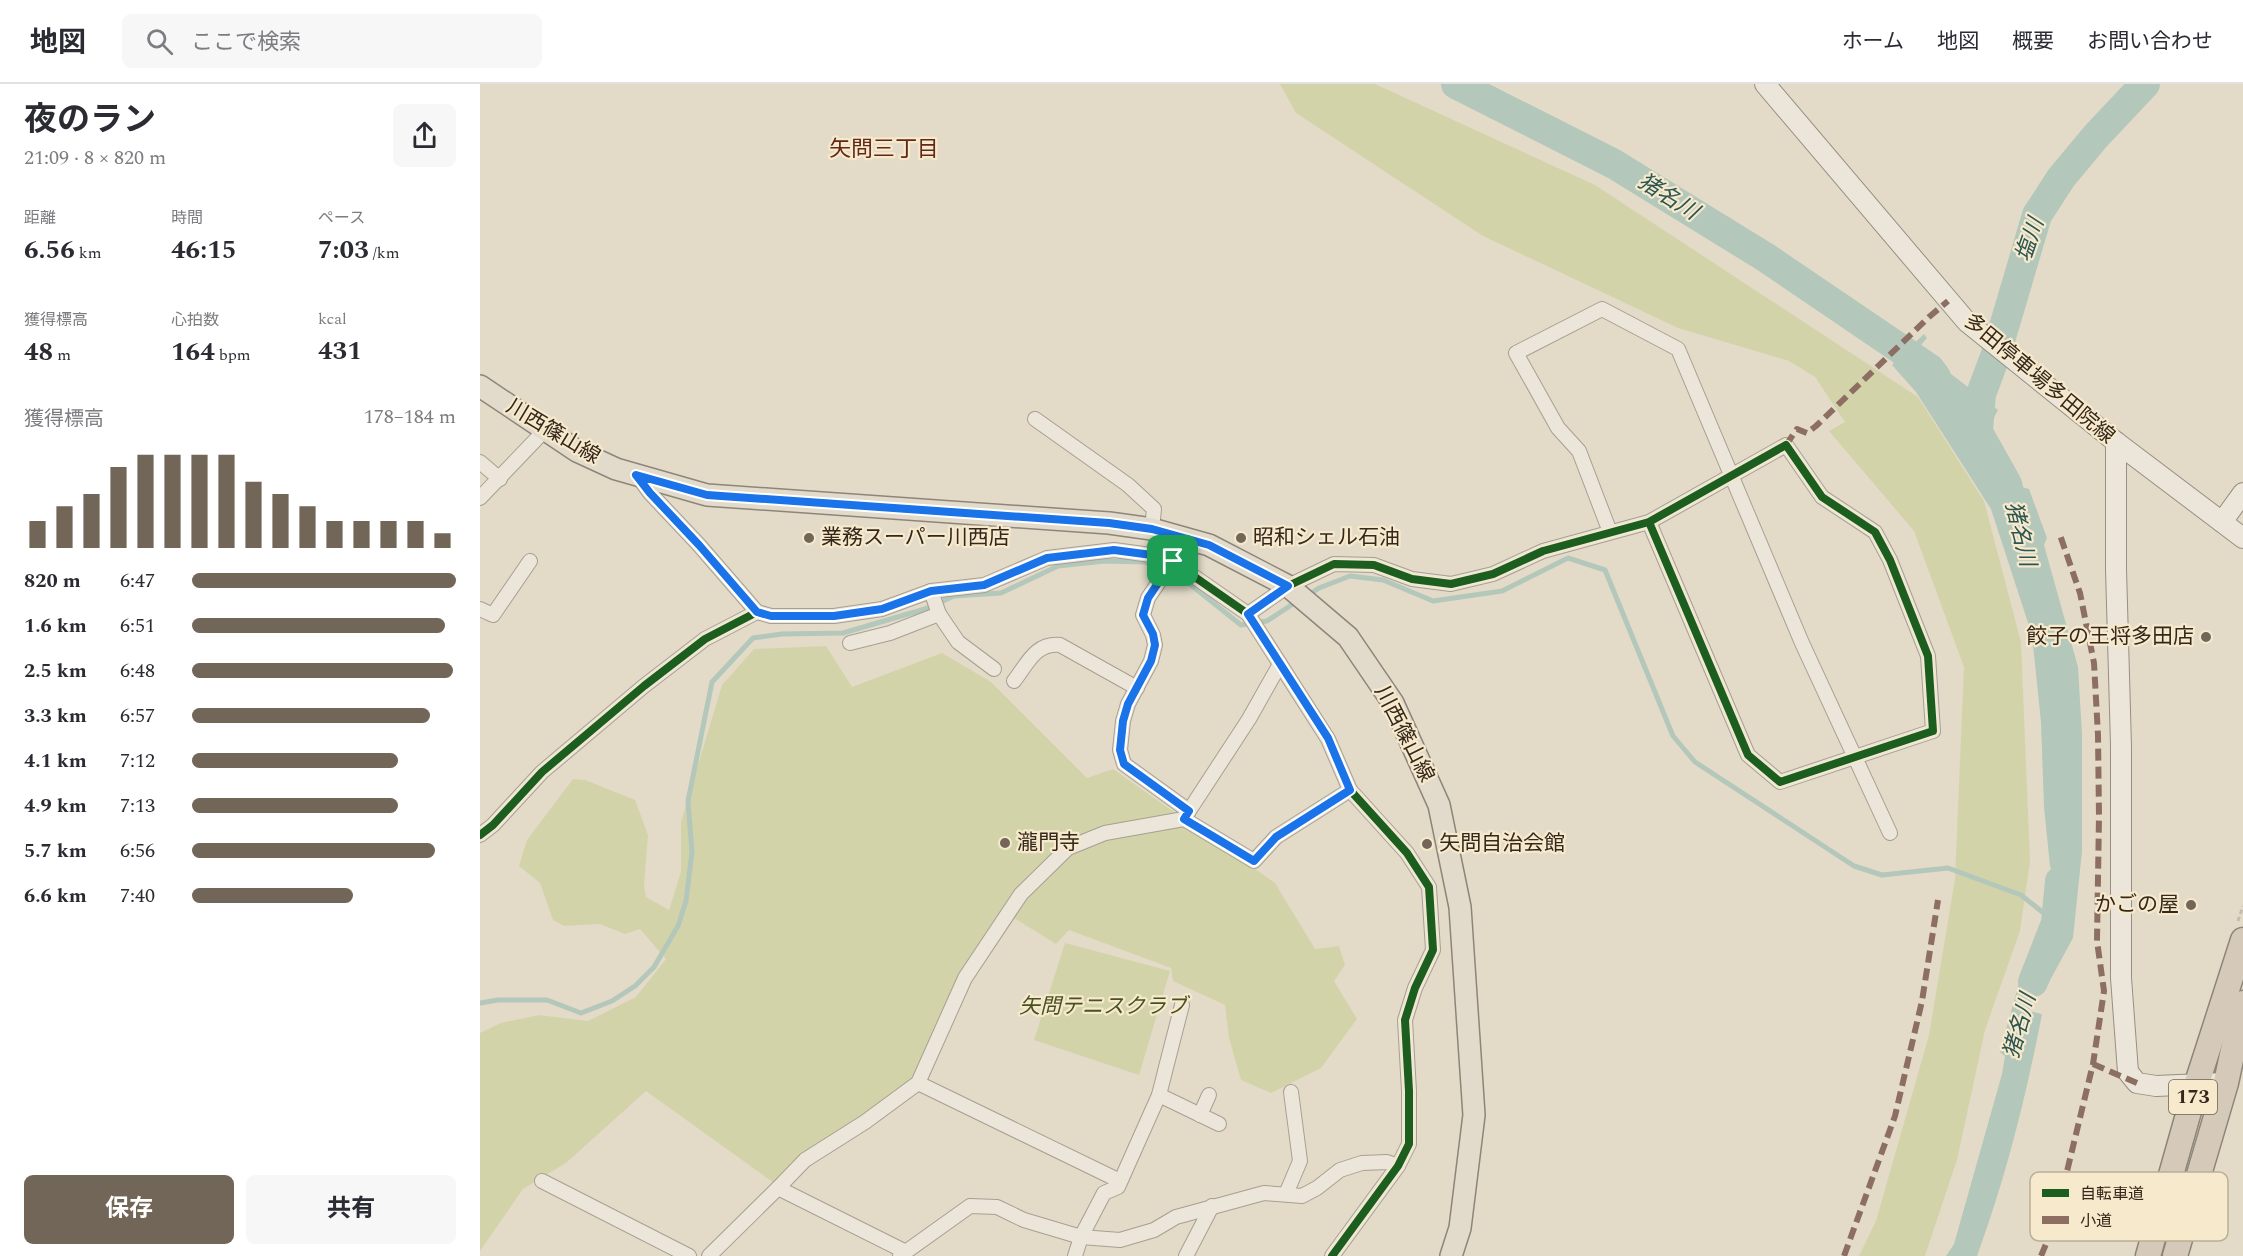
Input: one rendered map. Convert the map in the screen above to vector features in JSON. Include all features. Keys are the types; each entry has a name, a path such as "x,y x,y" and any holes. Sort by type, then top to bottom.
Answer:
{"highway":[{"name":"173","path":"2172,1172 2197,1083 2243,940"},
{"name":"173","path":"2204,1172 2234,1083 2243,1003"},
{"name":"173","path":"2148,1256 2152,1241"},
{"name":"173","path":"2175,1256 2180,1241"}],"main road":[{"name":"川西篠山線","path":"480,386 577,451 616,469 707,495 1109,523 1152,529 1209,545 1288,586 1348,637 1393,703 1439,805 1460,907 1474,1115 1460,1228 1450,1256"}],"street":[{"name":"多田停車場多田院線","path":"1765,84 1967,322 2116,442 2243,538"},
{"path":"1610,532 1579,451 1558,428 1516,353 1602,309 1678,349 1802,643 1890,833"},
{"path":"1035,418 1128,484 1154,509 1152,529"},
{"path":"480,498 545,430"},
{"path":"2116,442 2116,569 2121,747 2121,978 2128,1072 2137,1083 2156,1086 2234,1083"},
{"path":"1248,614 1288,586 1334,564 1374,565 1412,579 1451,584 1493,574 1543,551 1649,522 1786,445 1822,497 1875,532 1890,560 1928,656 1934,732 1780,782 1748,755 1649,522"},
{"path":"480,462 500,479"},
{"path":"636,475 757,612 771,616 834,616 882,609 931,591 984,585 1047,558 1114,550 1167,557 1248,614 1328,738 1350,790 1407,853 1429,887 1433,950 1415,988 1405,1020 1409,1144 1398,1166 1332,1256"},
{"path":"2222,522 2243,493"},
{"path":"480,609 493,615 530,561"},
{"path":"1173,561 1148,598 1143,615 1153,634 1155,645 1151,661 1128,704 1123,721 1120,750 1124,764 1186,815 1254,861 1276,837 1350,790"},
{"path":"931,591 939,614 958,642 993,669"},
{"path":"480,836 542,772 644,686 705,639 757,612"},
{"path":"850,643 890,633 939,614"},
{"path":"1014,681 1040,648 1050,644 1060,645 1137,688"},
{"path":"709,1256 805,1160 865,1122 918,1083 965,978 1021,894 1068,848 1105,833 1186,815 1249,719 1280,664"},
{"path":"1076,1256 1081,1237 1104,1193 1118,1187 1159,1095 1182,1005 1166,1071"},
{"path":"918,1083 1120,1181"},
{"path":"1286,1194 1300,1161 1291,1092"},
{"path":"1159,1095 1219,1124"},
{"path":"1200,1115 1209,1095"},
{"path":"778,1188 903,1255 970,1206 997,1207 1024,1220 1081,1237 1120,1240 1154,1230 1176,1217 1264,1193 1302,1196 1317,1188 1340,1170 1362,1163 1387,1162 1398,1166"},
{"path":"542,1181 689,1256"},
{"path":"1186,1256 1212,1206"}],"green space":[{"path":"1280,84 1375,84 1595,185 1918,397 1984,501 2021,642 2030,862 2020,931 1985,1030 1957,1160 1925,1256 1859,1256 1876,1221 1929,1035 1955,879 1964,667 1914,531 1829,431 1845,422 1815,377 1789,361 1678,328 1483,236 1296,113"},
{"path":"826,646 852,687 942,653 991,682 1087,778 1113,769 1275,883 1315,949 1339,946 1345,965 1334,981 1357,1019 1321,1068 1271,1093 1241,1080 1229,1038 1225,1005 1173,981 1171,968 1069,930 1056,944 1014,918 981,943 916,1081 774,1183 646,1091 566,1163 523,1189 480,1251 480,1033 501,1023 539,1015 588,1021 636,997 666,959 640,929 625,934 600,924 564,926 553,920 540,883 519,866 527,840 573,779 585,780 635,800 648,835 644,886 646,897 669,910 681,872 681,822 722,685 754,649"},
{"name":"矢問テニスクラブ","path":"1065,943 1170,971 1139,1075 1034,1040"}],"water":[{"path":"1924,334 1927,338 1920,346 1940,360 1938,364 1998,410 1991,429 1996,460 1991,465 1998,474 2006,474 2013,484 2021,482 2022,487 2029,489 2047,538 2044,545 2078,667 2082,734 2082,851 2073,938 2048,984 2037,981 2029,1011 2042,1014 2029,1076 2006,1167 1977,1256 1946,1256 1954,1244 2002,1074 2005,1056 2000,1052 2022,972 2038,953 2057,937 2055,879 2050,866 2044,807 2041,722 2032,635 1991,509 1916,392 1892,365"}],"waterway":[{"name":"猪名川","path":"1456,84 1614,164 1765,257 1930,369 1936,377"},
{"name":"塩川","path":"1978,430 1981,394 1996,354 2037,215 2061,178 2096,136 2145,84"},
{"name":"猪名川","path":"1975,427 2007,484 2014,513"},
{"path":"1307,596 1319,588 1350,576 1383,580 1433,601 1502,591 1568,558 1605,570 1673,736 1695,762 1854,866 1882,875 1948,868 2021,895 2056,923"},
{"path":"480,1003 498,1000 547,1000 581,1013 612,1001 635,986 654,967 678,926 686,901 692,852 688,801 712,682 753,638 782,634 843,633 925,609 954,596 1001,593 1058,566 1105,561 1145,562 1181,577 1241,625 1267,621 1299,600"},
{"name":"猪名川","path":"2033,982 2056,923 2060,881"}],"marked path":[{"path":"1786,445 1797,429 1807,433 1816,426 1948,301"},
{"path":"2060,535 2080,593 2094,663 2099,816 2097,941 2104,991 2093,1064 2067,1172"},
{"path":"1844,1256 1895,1116 1922,1001 1938,900"},
{"path":"2093,1064 2137,1083"},
{"path":"2041,1256 2047,1241"}],"cycle path":[{"path":"1248,614 1288,586 1334,564 1374,565 1412,579 1451,584 1493,574 1543,551 1649,522 1786,445 1822,497 1875,532 1890,560 1928,656 1933,731 1780,782 1748,755 1649,522"},
{"path":"480,835 493,825 542,772 644,686 705,639 757,612 771,616 834,616 882,609 931,591 984,585 1047,558 1114,550 1166,557 1248,614 1328,739 1350,790 1407,853 1429,887 1433,950 1415,988 1405,1020 1409,1144 1398,1166 1332,1256"}],"place":[{"name":"業務スーパー川西店","path":"809,538"},
{"name":"昭和シェル石油","path":"1241,538"},
{"name":"餃子の王将多田店","path":"2206,637"},
{"name":"瀧門寺","path":"1005,843"},
{"name":"矢問自治会館","path":"1427,844"},
{"name":"かごの屋","path":"2191,905"}],"district":[{"name":"矢問三丁目","path":"884,149"}],"route":[{"path":"636,475 707,495 1109,523 1152,529 1209,545 1288,586 1248,614 1328,738 1350,790 1276,837 1254,861 1184,819 1189,811 1124,764 1120,750 1123,721 1128,704 1151,661 1155,645 1153,634 1143,615 1148,598 1173,561 1167,557 1114,550 1047,558 984,585 931,591 882,609 834,616 771,616 757,612 636,475"}]}
